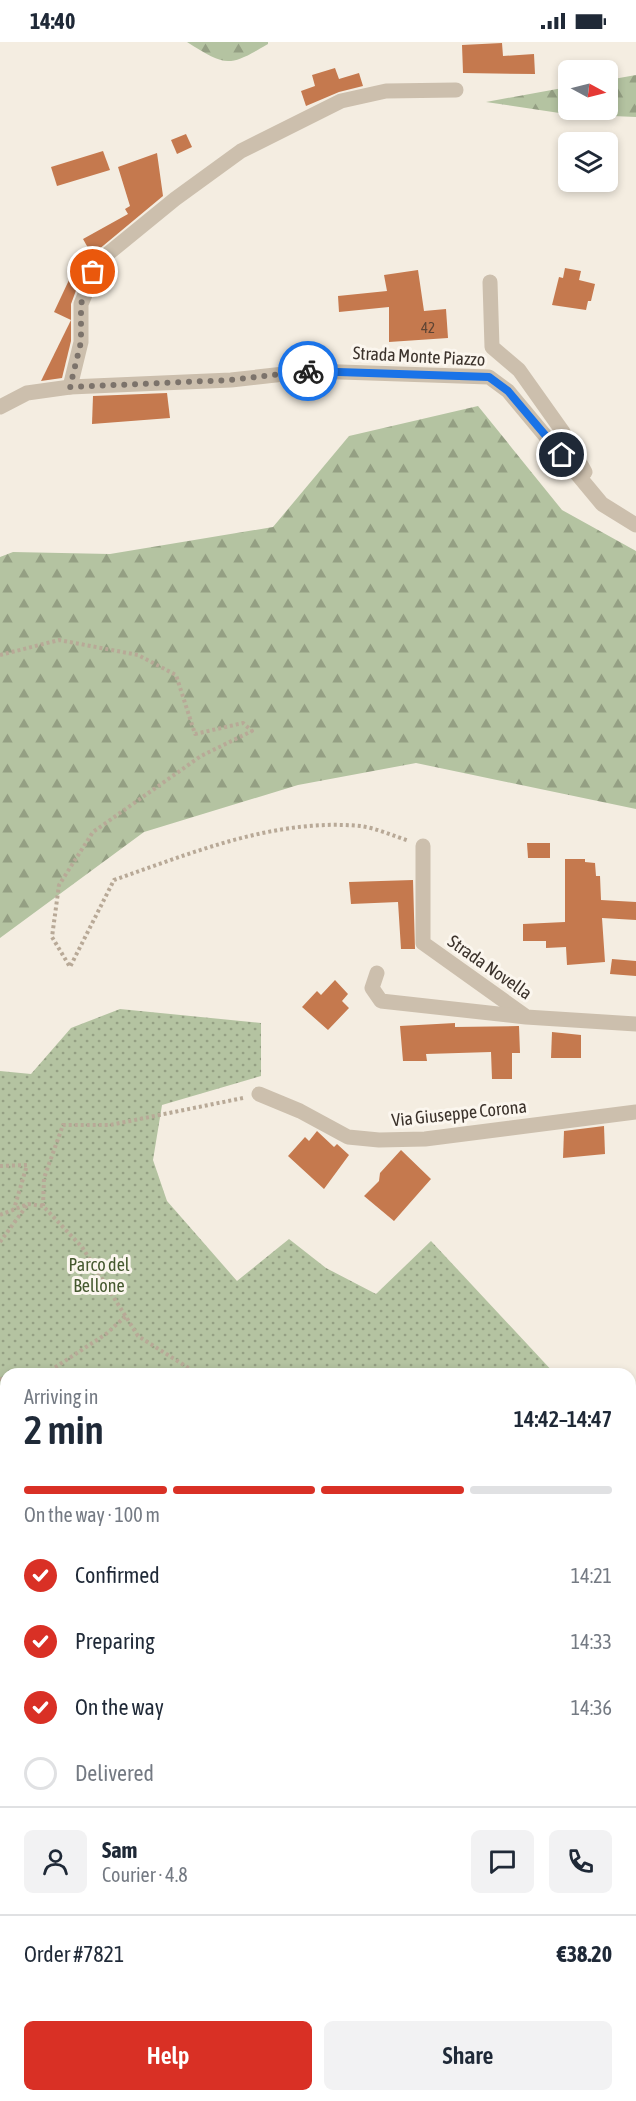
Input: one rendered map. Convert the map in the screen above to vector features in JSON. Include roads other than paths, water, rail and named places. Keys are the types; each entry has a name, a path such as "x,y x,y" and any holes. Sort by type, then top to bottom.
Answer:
{"street":[{"path":"70,387 81,342 81,304 99,261 175,199 241,151 341,100 386,91 456,90"},
{"name":"Strada Monte Piazzo","path":"490,282 492,347 519,369 532,387 563,432 602,504"},
{"name":"Strada Monte Piazzo","path":"0,407 27,393 70,387 231,380 311,371 489,377 508,391 602,504 636,525"},
{"name":"Strada Novella","path":"423,846 423,944 526,1017"},
{"name":"Strada Novella","path":"377,973 372,988 381,1001 526,1017 636,1024"},
{"name":"Via Giuseppe Corona","path":"259,1094 300,1111 348,1137 379,1140 425,1139 636,1112"}],"park label":[{"name":"Parco del Bellone","path":"99,1274"}]}
